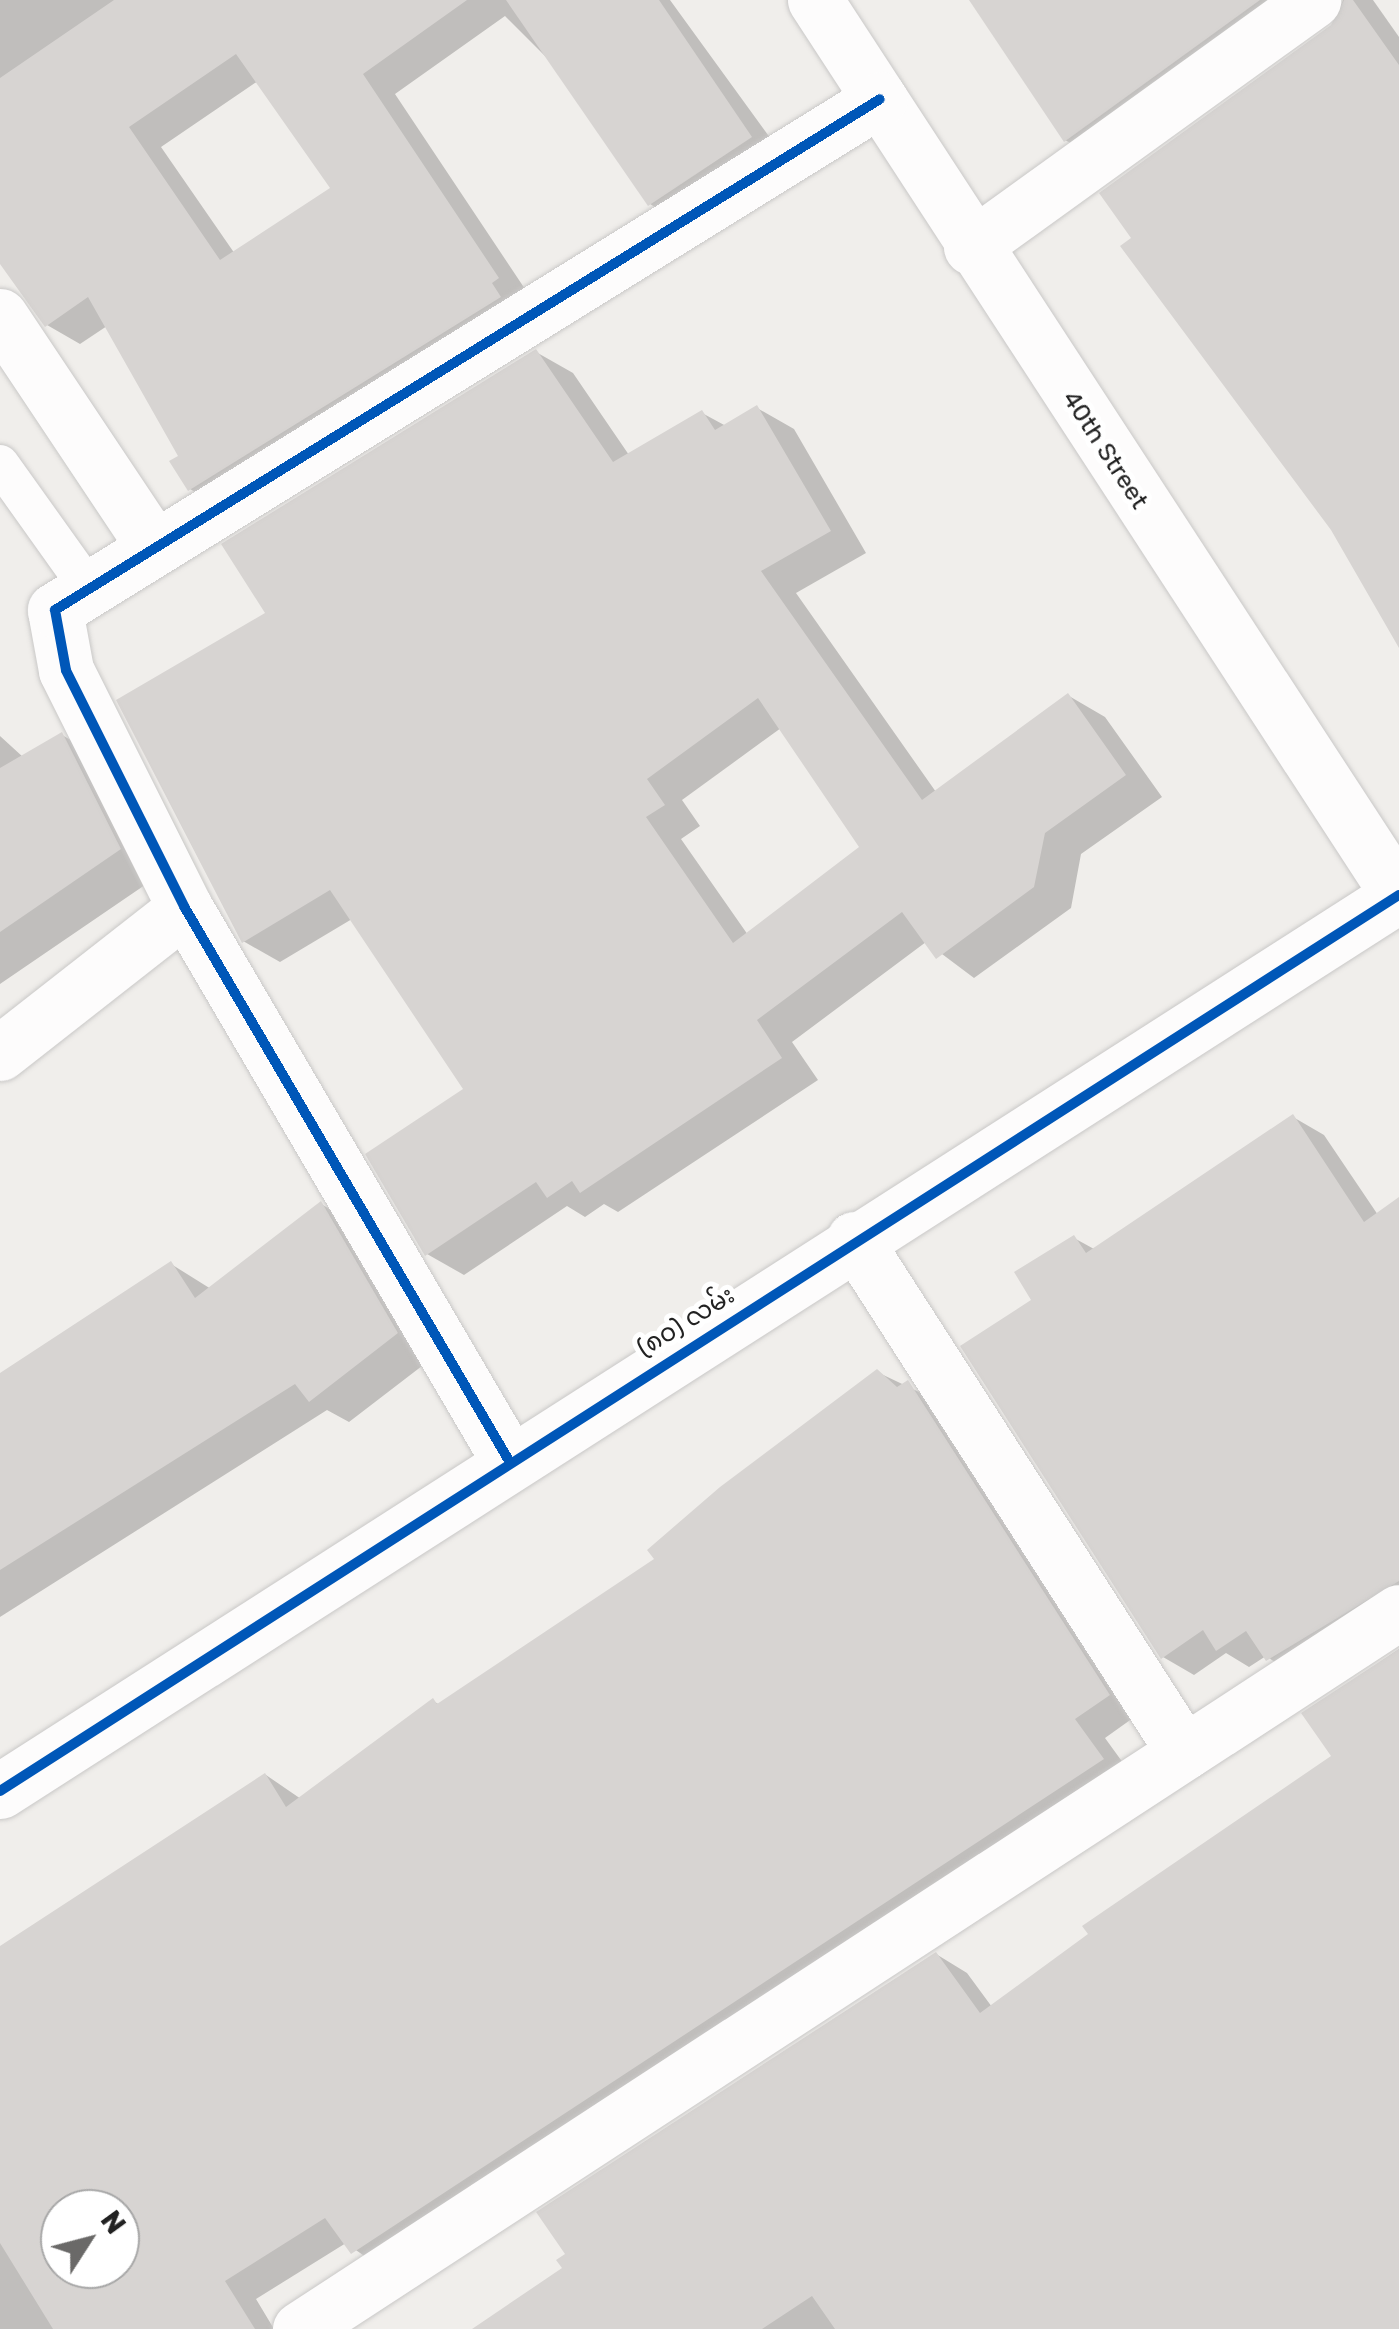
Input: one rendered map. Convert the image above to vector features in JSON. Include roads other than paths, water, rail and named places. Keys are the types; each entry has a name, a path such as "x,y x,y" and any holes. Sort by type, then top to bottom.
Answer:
{"street":[{"name":"40th Street","path":"815,0 971,247 1399,895"},
{"path":"971,247 1313,0"},
{"path":"508,1459 186,908 66,670 55,610 86,583 880,100"},
{"path":"0,316 153,544"},
{"name":"(၈၀) လမ်း","path":"0,1791 508,1459 1399,895"},
{"path":"0,1054 186,908"},
{"path":"854,1239 1184,1752"},
{"path":"300,2329 1399,1612"}],"lane":[{"path":"0,464 86,583"}]}
